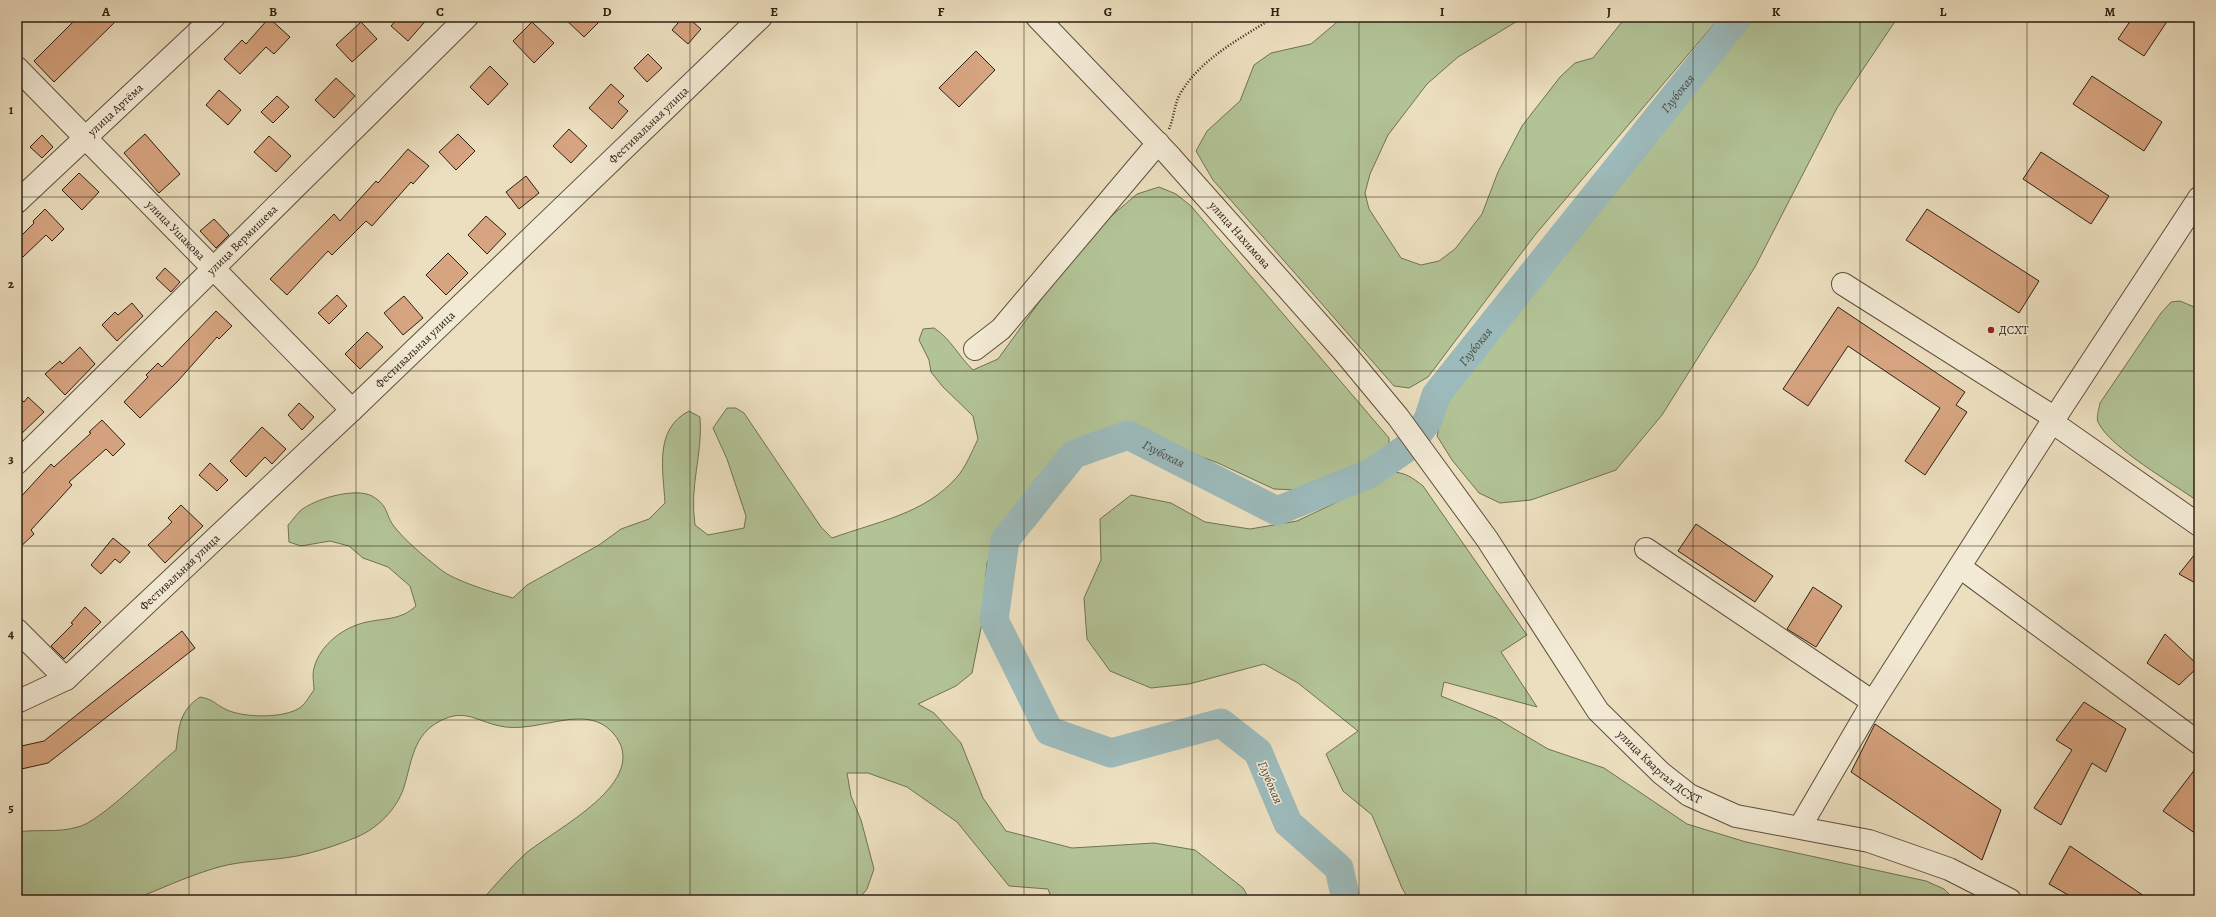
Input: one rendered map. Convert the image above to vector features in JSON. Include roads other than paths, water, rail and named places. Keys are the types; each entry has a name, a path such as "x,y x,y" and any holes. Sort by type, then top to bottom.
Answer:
{"street":[{"name":"улица Артёма","path":"17,202 214,17"},
{"name":"улица Вермишева","path":"17,463 467,17"},
{"name":"Фестивальная улица","path":"17,702 66,679 352,410 760,17"},
{"name":"улица Нахимова","path":"1037,17 1158,143 1344,352 1398,417 1433,463"},
{"name":"улица Ушакова","path":"17,68 352,410"},
{"path":"975,349 1006,324 1158,143"},
{"path":"1800,827 1873,702 2053,420 2199,198"},
{"path":"1843,284 2053,420 2199,525"},
{"name":"улица Квартал ДСХТ","path":"1433,463 1487,539 1589,698 1612,725 1661,773 1689,795 1736,816 1753,821 1800,827 1869,841 1904,852 1949,869 2010,900"},
{"path":"1646,549 1873,702"},
{"path":"1960,567 2199,743"},
{"path":"17,630 66,679"}],"waterway":[{"name":"Глубокая","path":"1346,900 1339,868 1288,823 1258,752 1221,723 1111,753 1049,731 994,620 1005,540 1074,454 1128,435 1277,511 1371,473 1408,447 1428,420 1436,395 1738,17"}],"place":[{"name":"ДСХТ","path":"1991,330"}]}
